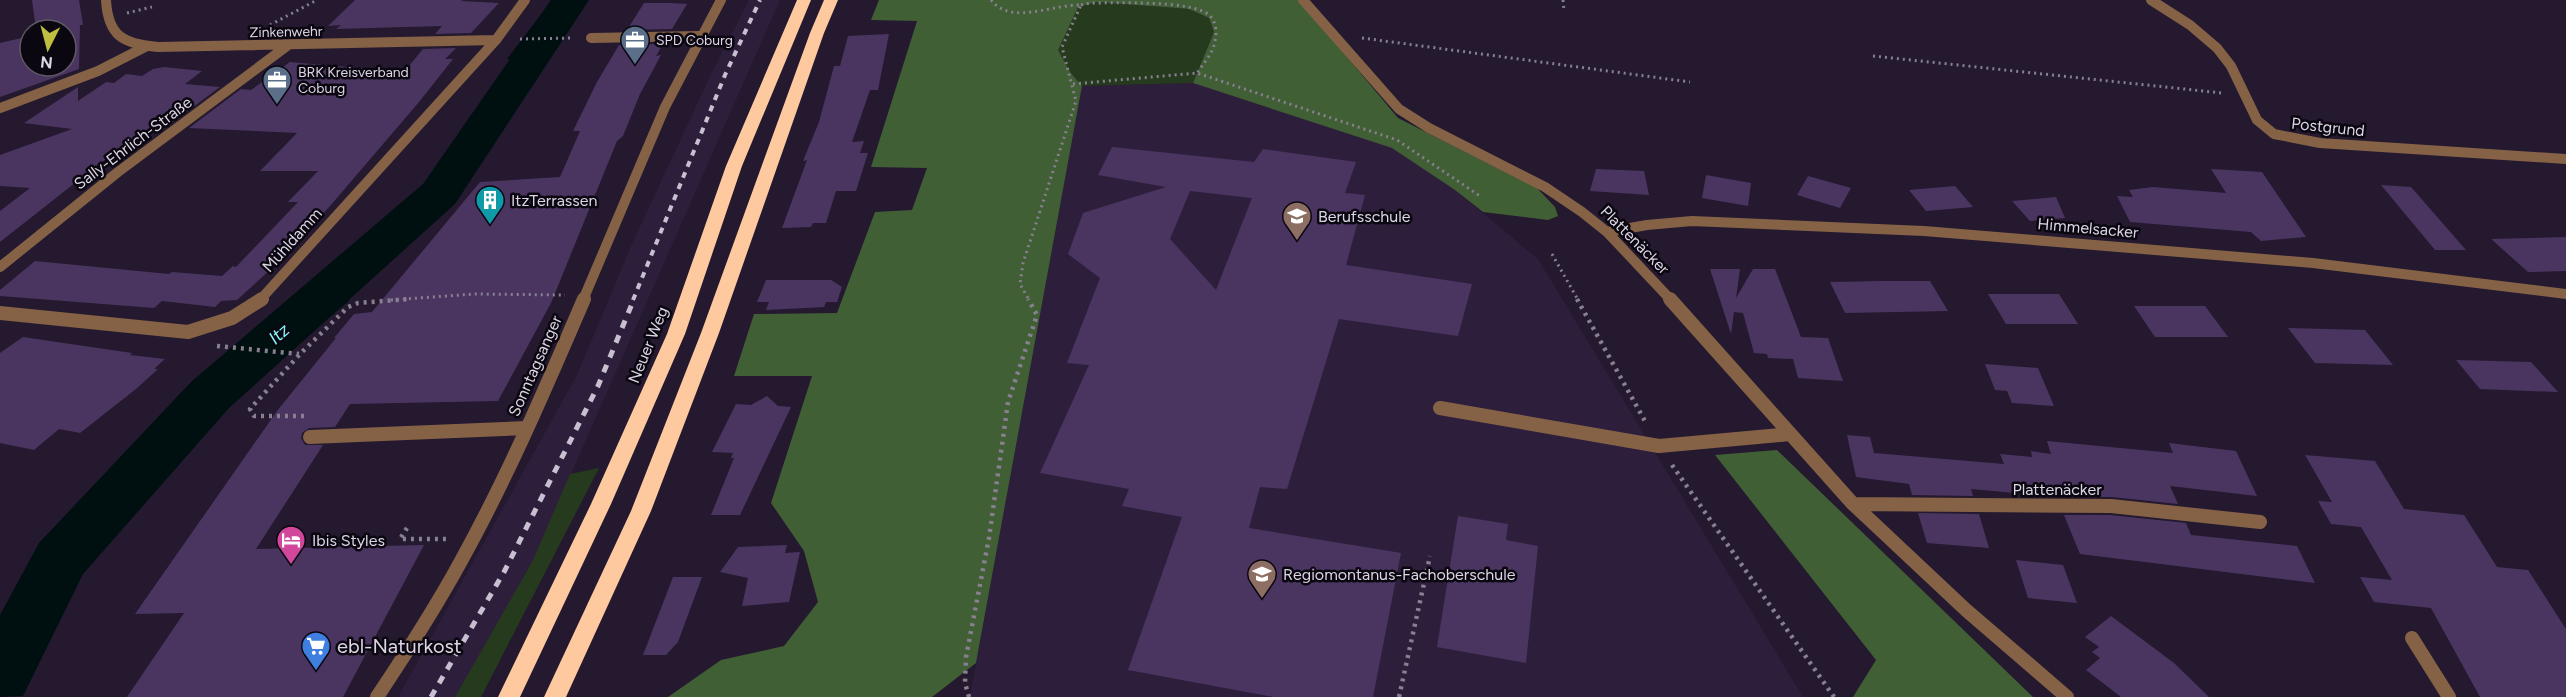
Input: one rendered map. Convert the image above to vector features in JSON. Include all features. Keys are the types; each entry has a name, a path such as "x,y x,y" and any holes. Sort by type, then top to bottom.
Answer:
{"highway":[{"name":"Neuer Weg","path":"509,697 602,504 671,345 734,166 804,0"},
{"path":"555,697 641,511 710,333 813,43 831,0"}],"street":[{"name":"Zinkenwehr","path":"106,0 107,17 112,31 125,40 147,46 287,46 496,40"},
{"name":"Mühldamm","path":"0,313 172,332 204,328 244,312 262,299 496,40 525,0"},
{"name":"Sonntagsanger","path":"376,697 451,579 473,538 526,428 585,295 621,206 699,36 721,0"},
{"name":"Plattenäcker","path":"1303,0 1400,109 1429,128 1545,187 1607,232 1697,328 1853,504 1966,610 2067,697"},
{"name":"Postgrund","path":"2151,0 2186,21 2226,57 2253,112 2262,126 2272,134 2320,143 2566,159"},
{"path":"591,38 699,36"},
{"path":"0,108 98,71 147,46"},
{"name":"Sally-Ehrlich-Straße","path":"0,267 118,172 287,46"},
{"name":"Himmelsacker","path":"1607,232 1647,225 1692,222 1924,231 2313,263 2566,294"},
{"path":"1440,408 1659,446 1790,434"},
{"path":"310,437 526,428"},
{"name":"Plattenäcker","path":"1853,504 2111,506 2260,522"},
{"path":"2412,638 2449,697"}],"path":[{"path":"272,23 316,0"},
{"path":"991,0 1000,9 1011,12 1060,3 1081,5 1153,3 1187,7 1208,13 1213,19 1217,33 1214,47 1197,73"},
{"path":"1563,0 1564,10"},
{"path":"969,697 965,683 966,657 989,538 1008,402 1037,315 1020,284 1023,263 1076,101 1062,46 1079,18 1081,5"},
{"path":"1331,33 1396,44 1690,82"},
{"path":"519,39 575,38"},
{"path":"1873,56 2216,93 2235,92 2242,87"},
{"path":"1073,84 1197,73 1397,140 1480,196"},
{"path":"1552,254 1659,446 1834,697"},
{"path":"313,416 266,418 254,416 250,409 300,354 348,307 358,303 475,294 585,295"},
{"path":"218,346 300,354"},
{"path":"407,528 400,539 473,538"},
{"path":"1399,697 1430,556"}],"shaded area":[{"path":"749,0 780,0 533,560 455,697 398,697 577,375 632,244 712,72"},
{"path":"1193,83 1393,148 1455,190 1538,259 1803,697 970,697 1082,86"}],"green space":[{"path":"879,0 1299,0 1398,118 1537,188 1555,207 1558,216 1548,220 1483,212 1455,190 1392,148 1193,83 1214,32 1209,18 1189,9 1097,2 1078,7 1058,50 1070,72 1082,86 976,663 932,697 668,697 721,660 784,646 818,602 804,551 771,503 812,376 734,376 754,314 837,313 875,212 912,210 927,168 871,167 917,21 871,20"},
{"path":"1097,2 1189,9 1209,18 1214,32 1193,83 1082,86 1070,72 1057,50 1078,7"},
{"path":"1777,450 2033,697 1853,697 1876,660 1715,455"},
{"path":"599,468 481,697 455,697 533,560 570,474"}],"water":[{"path":"552,0 586,0 560,43 543,62 507,59"},
{"path":"350,300 250,383 215,373 290,308"}],"building":[{"path":"32,0 79,0 83,25 80,25 79,69 78,18 34,18"},
{"path":"355,0 463,0 461,1 499,3 471,33 435,34 442,26 336,29 341,25 328,26"},
{"path":"644,3 687,4 672,29 627,30"},
{"path":"889,34 878,90 870,90 852,142 864,141 860,153 868,153 856,191 836,191 826,223 813,223 811,227 782,228 807,160 803,161 819,122 834,66 840,66 848,36"},
{"path":"18,39 18,78 54,78 0,97 0,43"},
{"path":"663,44 656,56 661,55 640,94 623,136 617,141 551,303 498,401 350,404 335,427 309,428 302,433 301,438 305,445 323,445 256,549 424,545 343,697 127,697 184,613 135,614 277,411 336,338 334,338 354,314 372,312 480,182 560,177 580,131 573,131 597,82 619,45"},
{"path":"456,48 445,59 453,59 419,102 290,249 293,249 237,300 221,301 215,307 162,301 154,308 0,296 0,290 35,261 169,274 172,272 222,276 233,266 236,267 298,202 288,202 318,171 260,171 297,133 189,128 241,89 251,90 290,62 404,72 423,49"},
{"path":"164,67 202,71 185,84 220,87 166,127 153,127 99,164 0,242 0,211 30,188 0,186 0,155 72,129 24,123 78,87 78,101 106,82 114,83 126,74 142,76 153,69"},
{"path":"1112,147 1254,162 1263,149 1356,162 1345,193 1365,195 1346,265 1472,284 1458,336 1339,319 1287,489 1260,487 1249,528 1401,553 1373,697 1274,697 1128,670 1182,517 1122,506 1129,489 1040,473 1089,365 1067,363 1100,278 1068,254 1083,213 1166,187 1098,175","holes":["1190,191 1252,198 1216,290 1170,239"]},
{"path":"1596,169 1644,171 1649,195 1590,191"},
{"path":"2211,169 2262,172 2306,237 2261,241 2251,232 2130,222 2117,196 2133,197 2129,190 2153,187 2226,193"},
{"path":"1706,175 1751,183 1748,206 1702,198"},
{"path":"1808,176 1851,188 1840,208 1797,195"},
{"path":"2381,185 2411,187 2466,250 2435,250"},
{"path":"1955,186 1973,207 1926,211 1909,190"},
{"path":"2056,197 2065,218 2030,221 2012,201"},
{"path":"2566,237 2566,271 2528,272 2491,239"},
{"path":"1710,269 1740,269 1736,298 1753,269 1775,269 1801,337 1828,338 1843,381 1798,378 1793,359 1768,358 1767,354 1754,353 1743,313 1734,312 1731,334"},
{"path":"766,280 831,280 842,287 837,302 826,302 824,307 766,310 769,302 757,302"},
{"path":"1930,281 1948,311 1845,313 1830,282"},
{"path":"1988,294 2059,294 2078,324 2006,324"},
{"path":"2134,306 2205,306 2228,337 2155,337"},
{"path":"2288,328 2365,330 2393,365 2315,363"},
{"path":"23,337 165,359 154,369 158,369 136,389 80,433 59,429 34,450 0,443 0,353"},
{"path":"2456,360 2531,362 2558,392 2480,389"},
{"path":"1985,364 2038,368 2054,406 2012,403 2007,391 1995,390"},
{"path":"767,396 778,406 791,407 740,515 711,515 734,458 731,458 733,453 712,452 736,404 751,405"},
{"path":"1847,435 1870,437 1874,453 2004,464 2000,454 2032,457 2031,451 2051,454 2047,441 2173,453 2169,443 2236,451 2257,496 2170,486 2178,504 2112,497 2057,497 1971,489 1973,496 1912,495 1909,484 1856,477"},
{"path":"2305,455 2375,461 2404,509 2464,515 2497,567 2528,570 2566,629 2566,697 2480,697 2431,608 2374,602 2360,577 2392,580 2361,527 2331,524 2318,501 2332,502"},
{"path":"1918,513 1979,514 1989,548 1927,543"},
{"path":"2064,515 2110,515 2186,523 2191,535 2297,546 2315,583 2080,554"},
{"path":"1458,516 1508,524 1506,540 1538,546 1526,663 1437,647"},
{"path":"787,545 785,553 800,552 789,602 742,606 748,578 720,572 738,547"},
{"path":"2016,560 2063,565 2077,603 2028,598"},
{"path":"673,577 702,577 678,642 666,655 643,655"},
{"path":"2111,616 2174,663 2209,697 2121,697 2086,670 2100,658 2092,652 2099,647 2085,637"}],"waterway":[{"name":"Itz","path":"0,677 60,559 210,395 439,194 570,0"}],"railway":[{"path":"633,300 725,75 760,0"},
{"path":"431,697 504,572 598,386 634,299"}],"place":[{"name":"SPD Coburg","path":"635,66"},
{"name":"BRK Kreisverband Coburg","path":"277,106"},
{"name":"ItzTerrassen","path":"490,226"},
{"name":"Berufsschule","path":"1297,242"},
{"name":"Ibis Styles","path":"291,566"},
{"name":"Regiomontanus-Fachoberschule","path":"1262,600"},
{"name":"ebl-Naturkost","path":"316,672"}]}
